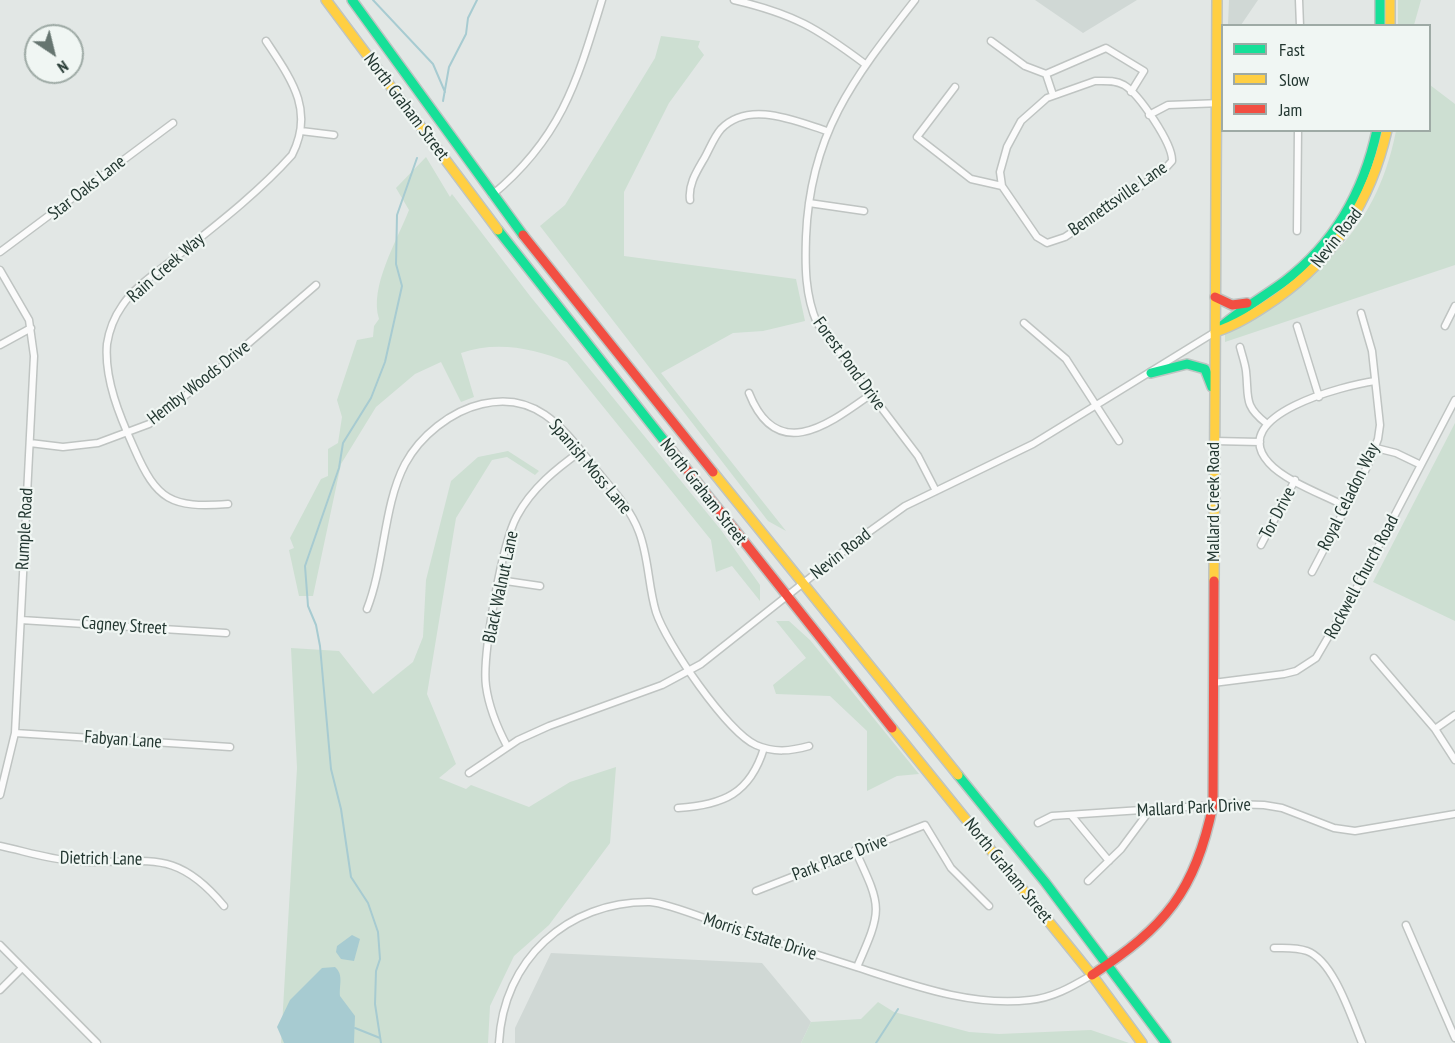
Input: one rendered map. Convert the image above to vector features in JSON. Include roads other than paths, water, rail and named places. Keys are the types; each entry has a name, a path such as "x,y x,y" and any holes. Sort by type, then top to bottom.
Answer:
{"main road":[{"name":"North Graham Street","path":"326,0 523,263 787,597 1092,975"},
{"name":"North Graham Street","path":"352,0 492,195 608,343 1109,964"},
{"name":"Mallard Creek Road","path":"1092,975 1156,927 1186,890 1200,863 1213,805 1215,297 1219,103 1217,0"},
{"path":"1380,0 1380,24"},
{"path":"1390,0 1390,24"},
{"name":"Nevin Road","path":"1215,332 1233,314 1285,281 1308,262 1340,225 1367,173 1377,132"},
{"name":"Nevin Road","path":"1215,332 1244,320 1291,290 1332,251 1365,203 1376,176 1387,132"},
{"path":"1215,297 1232,305 1252,302"},
{"path":"1151,373 1177,364 1200,367 1209,376 1215,398"},
{"path":"1109,964 1166,1043"},
{"path":"1092,975 1142,1043"}],"street":[{"path":"492,195 527,162 554,127 581,68 602,0"},
{"path":"734,0 780,12 807,24 865,64"},
{"name":"Forest Pond Drive","path":"915,0 865,64 840,103 827,131 817,163 809,203 805,260 810,304 822,331 918,456 936,491"},
{"path":"1299,0 1299,24"},
{"name":"Rain Creek Way","path":"228,504 183,503 160,493 146,477 127,434 107,365 107,342 115,317 134,291 282,167 292,155 301,131 303,116 298,96 266,41"},
{"path":"955,87 917,137 971,179 1002,186 1000,172 1010,136 1021,121 1053,95 1095,81 1116,82 1131,92 1144,71 1106,48 1046,74 1025,66 991,41"},
{"path":"1046,74 1053,95"},
{"name":"Bennettsville Lane","path":"1002,186 1038,237 1047,243 1057,242 1169,167 1172,158 1170,146 1131,92"},
{"path":"1149,115 1161,106 1219,103"},
{"path":"690,200 693,180 716,135 736,118 757,114 769,115 827,131"},
{"name":"Star Oaks Lane","path":"0,252 173,123"},
{"path":"301,131 334,135"},
{"path":"1297,231 1298,132"},
{"path":"809,203 864,211"},
{"name":"Rumple Road","path":"0,270 20,302 31,328 34,356 15,733 0,795"},
{"name":"Hemby Woods Drive","path":"30,443 63,447 98,443 127,434 161,416 265,331 316,285"},
{"path":"1445,326 1455,306"},
{"name":"Royal Celadon Way","path":"1312,572 1376,448 1380,424 1372,351 1361,313"},
{"path":"1024,323 1066,359 1119,441"},
{"path":"1297,326 1319,397"},
{"path":"0,345 31,328"},
{"name":"Nevin Road","path":"469,773 507,746 549,726 662,685 716,655 884,520 936,491 1023,450 1215,332"},
{"path":"1240,347 1246,370 1247,400 1254,412 1266,423"},
{"path":"1345,506 1270,465 1260,442 1266,423 1278,414 1351,385 1375,381"},
{"path":"749,393 763,418 777,428 796,432 807,432 828,424 870,395"},
{"name":"Rockwell Church Road","path":"1213,683 1284,674 1296,671 1316,658 1355,591 1455,400"},
{"name":"Spanish Moss Lane","path":"367,609 375,588 400,477 413,451 439,425 474,406 492,402 516,403 548,416 558,424 634,521 643,544 657,614 667,636 736,732 764,748 789,751 809,746"},
{"path":"1214,441 1260,442"},
{"path":"1376,448 1402,455 1420,465"},
{"name":"Black Walnut Lane","path":"507,746 495,722 485,676 506,543 516,516 544,480 581,451"},
{"name":"Tor Drive","path":"1261,545 1295,480"},
{"path":"499,580 540,586"},
{"name":"Cagney Street","path":"21,620 226,633"},
{"path":"1374,658 1435,729 1455,760"},
{"path":"1435,729 1455,715"},
{"name":"Fabyan Lane","path":"15,733 230,747"},
{"path":"678,808 709,805 728,798 750,780 764,748"},
{"name":"Mallard Park Drive","path":"1038,823 1052,816 1213,805 1282,808 1325,825 1355,831 1455,814"},
{"path":"1088,881 1136,831 1150,810"},
{"path":"1071,815 1076,824 1109,861"},
{"name":"Park Place Drive","path":"756,891 855,850 925,825 951,868 989,906"},
{"name":"Dietrich Lane","path":"0,846 73,861 154,860 175,866 195,878 210,889 224,906"},
{"path":"855,850 874,892 878,912 857,967"},
{"name":"Morris Estate Drive","path":"499,1043 501,1015 515,977 543,940 591,910 652,902 924,988 985,1002 1031,1000 1048,996 1092,975"},
{"path":"1406,925 1455,1038"},
{"path":"0,945 21,969 97,1043"},
{"path":"1274,948 1292,947 1308,951 1319,958 1340,993 1362,1043"},
{"path":"0,990 21,969"}],"water":[{"path":"352,935 360,939 354,961 341,959 336,952 337,946"},
{"path":"335,967 340,977 340,996 355,1016 354,1043 284,1043 277,1027 290,1000 322,968"}],"waterway":[{"path":"373,0 433,64 445,92"},
{"path":"443,101 449,67 466,34 468,18 477,0"},
{"path":"381,1043 375,1004 376,971 380,959 378,932 368,903 351,877 341,809 331,769 320,646 316,625 308,606 305,566 339,468 343,443 371,398 385,362 402,286 396,264 397,215 417,158"},
{"path":"876,1043 898,1009"},
{"path":"355,1028 380,1038"}]}
